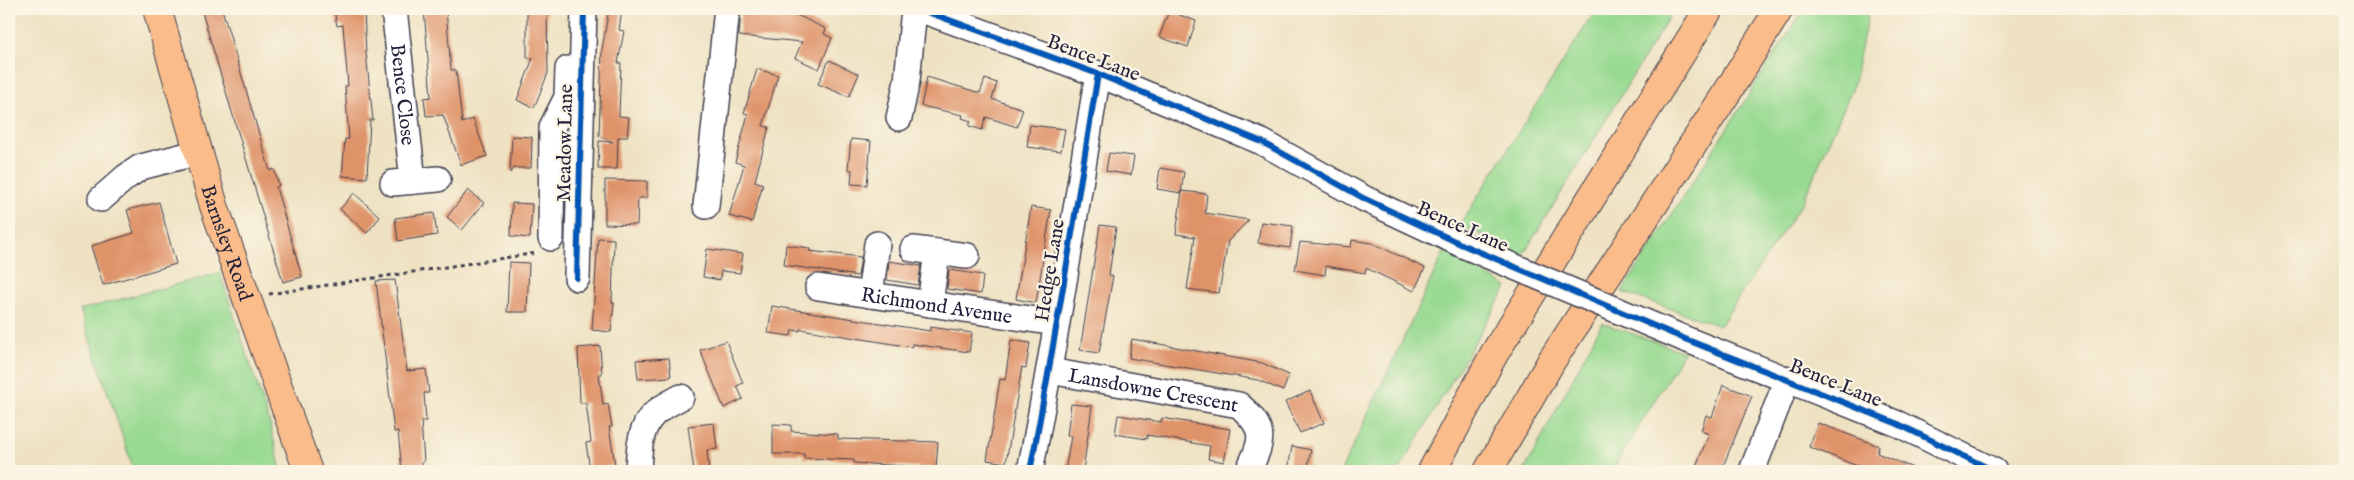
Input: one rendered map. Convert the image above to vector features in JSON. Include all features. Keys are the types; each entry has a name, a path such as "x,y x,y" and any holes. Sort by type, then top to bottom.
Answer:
{"highway":[{"name":"Barnsley Road","path":"157,9 214,206 308,471"},
{"path":"1432,471 1494,354 1710,9"},
{"path":"1488,471 1552,360 1728,92 1779,9"}],"street":[{"name":"Bence Close","path":"394,9 403,182 438,179"},
{"name":"Meadow Lane","path":"545,245 552,127 567,97 569,9"},
{"name":"Meadow Lane","path":"577,278 584,9"},
{"path":"706,206 720,174 727,9"},
{"path":"899,118 906,81 914,9"},
{"name":"Bence Lane","path":"919,9 1098,74 1262,142 1365,199 1463,245 1685,339 1898,424 1994,471"},
{"name":"Hedge Lane","path":"1030,471 1050,371 1056,323 1098,74"},
{"path":"100,199 141,167 199,152"},
{"path":"870,295 876,244"},
{"path":"930,304 925,251 967,256"},
{"name":"Richmond Avenue","path":"818,287 1056,323"},
{"name":"Lansdowne Crescent","path":"1050,371 1238,404 1256,420 1261,437 1256,456 1248,471"},
{"path":"1752,471 1788,380"},
{"path":"638,471 639,452 645,426 653,415 681,397"}],"path":[{"path":"246,298 545,245"}],"green space":[{"path":"1601,9 1674,9 1523,255 1460,225 1590,19"},
{"path":"1804,9 1869,9 1853,87 1803,201 1720,326 1622,292"},
{"path":"1445,250 1507,287 1399,471 1341,471"},
{"path":"220,273 270,424 281,471 134,471 80,310"},
{"path":"1602,323 1684,352 1612,471 1524,471"}],"building":[{"path":"201,9 222,9 270,171 274,169 279,186 276,187 302,277 283,282"},
{"path":"334,9 364,9 366,53 373,120 370,120 367,178 342,176 345,139 349,139 345,86 348,86 343,25 337,26"},
{"path":"424,9 446,9 451,70 456,70 462,123 473,119 487,156 461,165 443,115 426,116 424,98 431,97"},
{"path":"527,9 547,9 548,73 534,108 517,100 533,58 527,58"},
{"path":"609,9 622,9 619,30 624,31 618,63 621,63 619,116 629,117 627,137 618,137 617,169 598,169 599,141 613,142 599,136 602,49"},
{"path":"741,9 797,15 826,29 824,34 832,38 819,69 795,58 802,42 739,36"},
{"path":"1169,11 1196,21 1188,47 1159,37"},
{"path":"829,60 859,74 849,97 818,84"},
{"path":"757,69 778,75 763,126 769,127 755,181 763,184 752,222 729,216 744,165 735,162 748,114 744,113"},
{"path":"927,77 980,93 985,79 997,83 992,99 1023,109 1017,127 986,117 982,130 969,126 971,121 962,118 963,115 921,106"},
{"path":"1030,125 1065,129 1061,151 1027,147"},
{"path":"512,136 532,137 531,168 514,168 510,173"},
{"path":"851,139 871,141 867,185 851,184 852,170 848,169"},
{"path":"1109,153 1134,156 1131,175 1106,171"},
{"path":"1160,168 1184,172 1181,193 1157,189"},
{"path":"605,180 647,181 647,198 638,198 637,225 605,224"},
{"path":"468,190 484,203 462,230 447,217"},
{"path":"1182,191 1207,194 1205,213 1249,220 1228,241 1219,293 1187,289 1195,237 1176,234"},
{"path":"354,193 380,217 367,233 340,209"},
{"path":"159,202 176,264 103,285 91,246 134,233 127,210"},
{"path":"512,203 532,204 530,238 511,236"},
{"path":"1031,207 1051,210 1036,303 1016,299"},
{"path":"434,213 437,235 398,241 395,218"},
{"path":"1261,222 1293,226 1290,248 1258,243"},
{"path":"1100,225 1116,227 1109,275 1113,276 1099,353 1080,350"},
{"path":"598,238 614,239 612,302 614,303 611,332 592,330"},
{"path":"1352,240 1372,243 1425,268 1414,291 1366,268 1365,273 1326,266 1325,275 1295,270 1300,242 1351,247"},
{"path":"786,245 810,248 809,251 861,257 858,276 784,265"},
{"path":"707,249 743,254 740,273 721,271 720,280 703,277"},
{"path":"889,261 921,266 918,285 887,280"},
{"path":"509,262 529,263 527,312 507,312"},
{"path":"949,270 983,275 981,294 947,289"},
{"path":"395,280 407,371 426,369 429,393 424,393 426,421 421,421 423,471 402,471 398,431 394,432 376,281"},
{"path":"772,306 930,331 930,327 972,333 969,352 912,344 912,347 800,329 800,331 792,330 791,336 768,333"},
{"path":"1132,339 1262,363 1289,375 1283,391 1258,380 1129,358"},
{"path":"1011,340 1030,343 1026,368 1022,367 1006,463 987,460 1000,379 1005,380"},
{"path":"726,341 743,383 737,386 743,399 724,408 700,350"},
{"path":"600,346 602,374 599,374 603,405 608,404 612,427 609,427 615,465 590,470 586,443 591,442 586,403 580,403 578,348"},
{"path":"669,358 671,377 638,379 636,360"},
{"path":"1723,385 1752,396 1721,471 1694,471 1709,434 1701,431 1706,415 1712,417"},
{"path":"1310,391 1324,423 1300,433 1285,402"},
{"path":"1071,404 1092,406 1083,471 1065,471 1071,436 1067,436"},
{"path":"1118,415 1161,422 1162,418 1230,429 1224,462 1208,459 1210,446 1147,435 1147,439 1115,434"},
{"path":"714,423 717,449 707,450 709,471 694,471 688,426"},
{"path":"1818,423 1879,446 1877,453 1920,471 1870,471 1809,447"},
{"path":"773,424 791,425 791,431 838,434 838,439 938,442 936,468 854,463 854,460 804,458 804,454 773,454"},
{"path":"1292,446 1311,450 1307,471 1288,470"}],"cycle path":[{"path":"577,278 584,9"},
{"path":"919,9 1098,74 1262,142 1365,199 1463,245 1685,339 1898,424 1994,471"},
{"path":"1030,471 1057,323 1098,74"}]}
